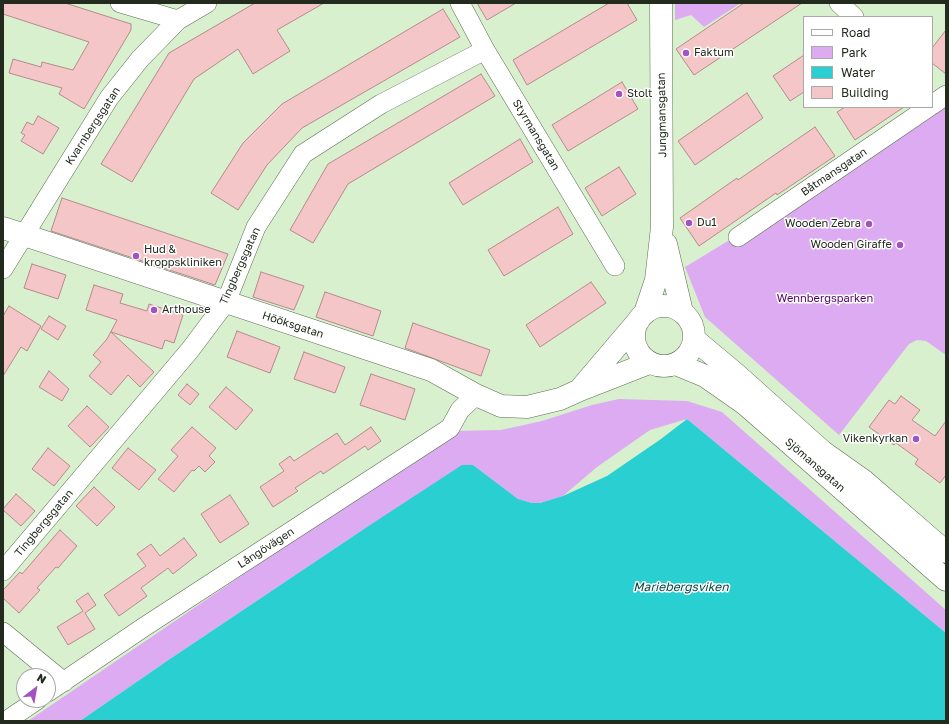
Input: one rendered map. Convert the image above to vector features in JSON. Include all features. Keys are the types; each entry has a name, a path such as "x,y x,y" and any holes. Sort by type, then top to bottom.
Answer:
{"street":[{"path":"120,3 178,20"},
{"name":"Kvarnbergsgatan","path":"3,270 109,98 140,59 178,20 207,3"},
{"name":"Styrmansgatan","path":"460,3 485,50 615,266"},
{"name":"Jungmansgatan","path":"642,317 656,280 662,227 661,3"},
{"path":"839,3 853,16"},
{"name":"Tingbergsgatan","path":"3,571 190,350 226,302 256,227 303,154 381,104 485,50"},
{"name":"Båtmansgatan","path":"738,237 928,108"},
{"name":"Jungmansgatan","path":"662,227 682,312"},
{"name":"Hööksgatan","path":"3,228 431,370 476,396 501,406 527,407 560,399 649,363"},
{"path":"660,307 675,308 682,312 689,320 693,329 694,339 688,354 683,360 676,364 661,366 649,363 640,354 636,346 636,328 642,317 652,309 660,307"},
{"name":"Hööksgatan","path":"580,390 642,317"},
{"name":"Sjömansgatan","path":"694,339 737,375 823,452 864,481 946,552"},
{"name":"Sjömansgatan","path":"676,364 706,376 745,404 946,580"},
{"name":"Långövägen","path":"56,687 144,627 450,428 460,410 476,396"},
{"path":"3,632 64,682"},
{"path":"6,721 25,708"}],"green space":[{"path":"675,3 741,3 704,27 691,15 675,20"},
{"name":"Wennbergsparken","path":"946,106 946,355 926,341 917,340 909,344 839,435 705,317 685,267 733,238 739,247"},
{"path":"619,399 687,401 722,412 946,610 946,633 687,419 650,430 597,467 563,496 540,503 532,503 518,499 473,465 364,529 80,721 28,721 47,708 56,708 56,702 454,431 501,430 542,421 592,405"}],"water":[{"name":"Mariebergsviken","path":"687,419 946,633 946,721 80,721 167,661 462,465 473,465 518,499 532,503 540,503 563,496 607,476 661,439"}],"building":[{"path":"3,3 65,3 131,24 131,30 84,109 59,94 62,88 9,73 13,59 41,67 42,62 73,70 89,42 3,14"},
{"path":"255,3 324,3 277,30 290,51 253,74 238,49 194,79 132,182 101,164 169,53"},
{"path":"477,3 516,3 487,20"},
{"path":"609,3 627,3 637,20 527,85 513,60"},
{"path":"744,3 802,3 694,75 676,49"},
{"path":"443,9 460,37 302,128 267,165 238,210 211,193 243,143 282,104"},
{"path":"946,30 946,74 933,64 933,47"},
{"path":"803,56 803,93 790,101 773,76"},
{"path":"481,74 495,96 348,184 313,243 290,230 328,164"},
{"path":"622,82 638,109 568,151 552,125"},
{"path":"747,93 763,118 695,165 678,141"},
{"path":"843,108 903,108 855,140 837,112"},
{"path":"38,116 59,128 43,154 21,141 25,135 21,133 27,122 33,125"},
{"path":"815,127 835,156 777,195 776,193 699,246 680,218 737,178 738,180"},
{"path":"520,139 533,162 463,205 449,183"},
{"path":"619,167 636,194 602,216 585,188"},
{"path":"62,198 228,254 215,285 51,231"},
{"path":"558,207 573,234 504,276 488,250"},
{"path":"32,264 66,275 58,299 24,288"},
{"path":"261,272 304,286 294,310 253,297"},
{"path":"591,282 606,303 540,347 526,325"},
{"path":"94,285 123,294 120,303 147,311 149,304 183,315 174,343 165,340 162,349 111,332 154,372 140,387 128,375 111,395 89,376 101,362 93,355 107,339 117,320 86,310"},
{"path":"325,292 381,311 373,336 316,317"},
{"path":"9,306 41,326 27,351 21,347 3,376 3,316"},
{"path":"49,316 66,326 58,340 41,329"},
{"path":"413,323 490,350 481,376 405,348"},
{"path":"237,331 280,347 270,373 227,357"},
{"path":"304,352 345,367 335,393 294,379"},
{"path":"49,371 69,389 62,401 39,387"},
{"path":"371,374 415,389 405,420 360,405"},
{"path":"187,384 199,394 190,405 178,395"},
{"path":"226,387 253,410 236,430 209,407"},
{"name":"Vikenkyrkan","path":"901,396 920,410 912,420 935,436 946,421 946,475 940,483 915,464 918,459 896,443 894,445 869,427 889,400 895,404"},
{"path":"87,406 109,427 90,447 68,426"},
{"path":"192,427 216,448 209,456 215,462 205,472 199,466 194,471 192,470 174,492 158,479 178,456 171,450"},
{"path":"371,427 381,441 368,450 365,446 323,474 321,471 295,488 298,491 273,507 260,487 284,471 279,464 290,456 294,461 337,433 345,445"},
{"path":"48,448 70,466 54,486 32,469"},
{"path":"128,448 156,470 139,490 112,468"},
{"path":"94,487 115,507 97,526 76,506"},
{"path":"16,494 35,511 21,526 3,510"},
{"path":"230,495 249,524 220,543 201,514"},
{"path":"60,530 77,546 58,568 56,567 37,588 40,590 19,613 3,598 3,590 20,572 22,574"},
{"path":"184,538 197,555 173,574 168,568 141,588 147,596 119,616 104,595 146,566 137,554 151,544 160,556"},
{"path":"88,593 96,605 85,613 95,629 68,645 57,627 83,611 76,601"}],"place":[{"name":"Faktum","path":"686,53"},
{"name":"Stolt","path":"619,94"},
{"name":"Du1","path":"689,223"},
{"name":"Wooden Zebra","path":"869,224"},
{"name":"Wooden Giraffe","path":"900,245"},
{"name":"Hud & kroppskliniken","path":"136,256"},
{"name":"Arthouse","path":"154,310"},
{"name":"Vikenkyrkan","path":"916,439"}]}
